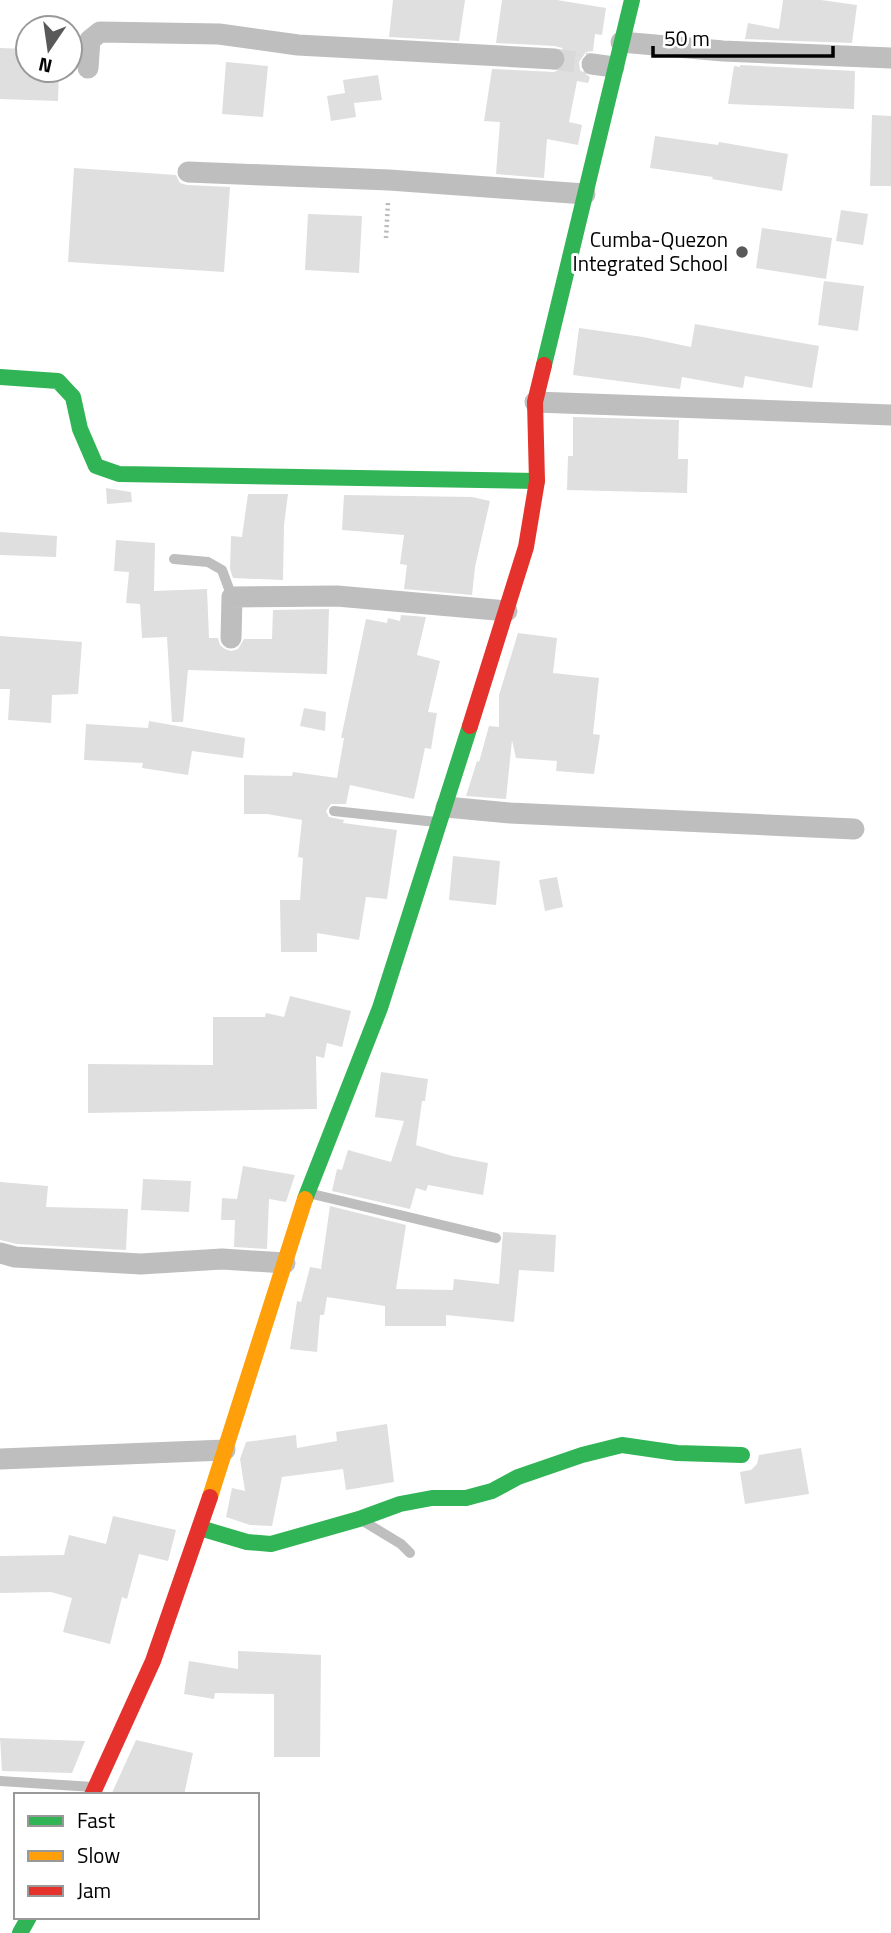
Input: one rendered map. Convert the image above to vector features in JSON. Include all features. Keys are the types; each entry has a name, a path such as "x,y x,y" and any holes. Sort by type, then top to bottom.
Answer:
{"street":[{"path":"94,1791 153,1661 200,1528 307,1193 380,1008 508,611 526,547 537,481 535,402 632,0"},
{"path":"88,68 90,40 100,32 219,34 298,45 554,59"},
{"path":"621,42 723,51 891,58"},
{"path":"592,64 614,67"},
{"path":"188,172 389,180 585,194"},
{"path":"0,377 58,382 73,397 80,429 96,466 120,474 537,481"},
{"path":"535,402 891,415"},
{"path":"231,638 232,597 337,596 508,611"},
{"path":"443,815 510,813 854,830"},
{"path":"0,1253 15,1257 141,1264 222,1259 285,1263"},
{"path":"200,1528 247,1542 271,1544 359,1519 400,1504 432,1498 466,1497 492,1491 518,1477 582,1455 622,1446 677,1453 742,1455"},
{"path":"0,1458 225,1450"}],"lane":[{"path":"174,559 208,562 222,570 232,597"},
{"path":"334,811 443,815"},
{"path":"307,1193 496,1238"},
{"path":"359,1519 401,1544 410,1553"},
{"path":"0,1781 94,1791"}],"path":[{"path":"386,238 389,180"}],"building":[{"path":"393,0 465,0 459,41 389,37"},
{"path":"502,0 557,0 606,8 602,35 595,34 593,51 586,52 579,62 580,70 590,77 588,83 577,81 569,122 582,125 578,145 547,139 544,178 496,174 500,122 484,121 492,69 554,72 565,67 566,54 562,48 555,46 496,43"},
{"path":"783,0 821,0 857,5 852,43 745,39 748,23 779,29"},
{"path":"0,48 14,48 14,84 59,84 58,101 0,99"},
{"path":"226,62 268,66 263,117 222,114"},
{"path":"734,66 855,71 854,109 728,104"},
{"path":"378,75 382,100 354,103 356,117 331,121 327,96 345,93 343,80"},
{"path":"872,115 891,116 891,186 870,186"},
{"path":"655,136 718,145 719,142 788,154 782,191 650,168"},
{"path":"74,168 176,175 180,183 187,185 230,187 224,272 68,262"},
{"path":"841,210 868,214 863,245 836,241"},
{"path":"308,214 362,216 359,273 305,270"},
{"path":"762,228 832,238 826,279 756,268"},
{"path":"824,281 864,286 858,331 818,325"},
{"path":"695,324 819,346 812,388 745,376 743,388 682,377 680,389 573,375 579,328 691,347"},
{"path":"573,417 679,420 678,459 688,459 687,493 567,490 568,456 573,456"},
{"path":"106,488 131,492 132,502 107,504"},
{"path":"248,494 288,494 284,525 283,580 233,578 230,569 231,536 242,537"},
{"path":"344,495 472,497 490,501 475,567 472,595 404,589 407,565 400,564 404,535 342,530"},
{"path":"0,532 57,536 56,557 0,555"},
{"path":"116,540 155,543 154,591 207,589 209,638 218,638 220,645 231,651 238,649 244,639 272,639 273,610 329,609 327,674 188,670 183,722 172,722 167,637 142,638 140,604 126,603 129,572 114,571"},
{"path":"401,615 426,617 417,655 440,661 428,712 437,713 431,749 425,748 414,799 350,785 346,804 331,804 326,811 329,817 344,820 343,823 397,830 387,899 366,897 359,940 317,933 317,952 281,952 280,900 300,900 303,858 298,857 302,820 267,814 244,814 244,775 292,776 293,772 337,778 344,738 341,738 366,619 387,623 388,618 400,621"},
{"path":"518,633 557,638 553,673 599,678 593,734 600,735 594,774 556,771 557,761 516,758 512,740 506,799 466,796 489,726 499,727 499,695"},
{"path":"0,636 82,642 78,694 52,695 51,723 8,720 10,689 0,689"},
{"path":"304,708 326,712 325,731 300,726"},
{"path":"149,721 245,738 243,758 192,751 188,775 142,768 143,763 84,760 86,724 148,728"},
{"path":"453,856 500,861 496,905 449,900"},
{"path":"557,877 563,907 545,911 539,880"},
{"path":"290,996 351,1011 342,1047 327,1043 324,1058 316,1056 317,1109 88,1113 88,1064 213,1065 213,1017 265,1017 266,1013 284,1017"},
{"path":"381,1072 428,1079 416,1145 488,1163 483,1195 428,1185 426,1191 416,1188 410,1209 332,1191 337,1169 342,1170 348,1150 391,1162 404,1121 375,1117"},
{"path":"243,1166 295,1175 286,1202 269,1199 267,1249 234,1247 235,1220 221,1220 222,1198 237,1199"},
{"path":"143,1179 191,1181 189,1212 141,1210"},
{"path":"0,1182 48,1186 46,1207 128,1209 126,1250 17,1244 0,1240"},
{"path":"330,1206 406,1225 396,1289 453,1290 454,1279 499,1284 503,1232 556,1235 554,1272 519,1270 514,1322 446,1315 446,1326 385,1326 385,1306 327,1297 324,1315 320,1315 317,1352 290,1349 297,1301 301,1302 310,1267 321,1269"},
{"path":"387,1424 394,1482 346,1490 343,1469 282,1477 272,1526 250,1525 226,1517 232,1488 245,1491 240,1459 246,1442 296,1435 297,1448 337,1441 336,1432"},
{"path":"801,1448 809,1494 745,1504 740,1472 751,1470 757,1464 759,1455"},
{"path":"113,1516 176,1530 168,1561 139,1554 127,1599 122,1597 110,1644 63,1632 72,1598 51,1592 0,1593 0,1556 64,1555 69,1535 106,1544"},
{"path":"238,1651 321,1655 320,1757 274,1757 274,1694 215,1693 214,1699 184,1694 189,1661 238,1669"},
{"path":"0,1738 85,1741 72,1773 2,1771"},
{"path":"136,1740 193,1753 184,1793 112,1793"}],"tunnel":[{"path":"554,59 592,64"}],"traffic: fast":[{"path":"544,365 632,0"},
{"path":"0,377 58,381 73,397 80,429 96,466 119,474 537,481"},
{"path":"305,1199 380,1008 470,726"},
{"path":"200,1528 247,1542 271,1544 359,1519 400,1504 432,1498 466,1498 492,1491 518,1477 582,1455 622,1445 677,1453 742,1455"},
{"path":"20,1933 28,1919"}],"traffic: slow":[{"path":"210,1497 305,1199"}],"traffic: jam":[{"path":"470,726 526,547 537,481 535,402 544,365"},
{"path":"93,1793 153,1661 210,1497"}],"place":[{"name":"Cumba-Quezon Integrated School","path":"742,252"}]}
